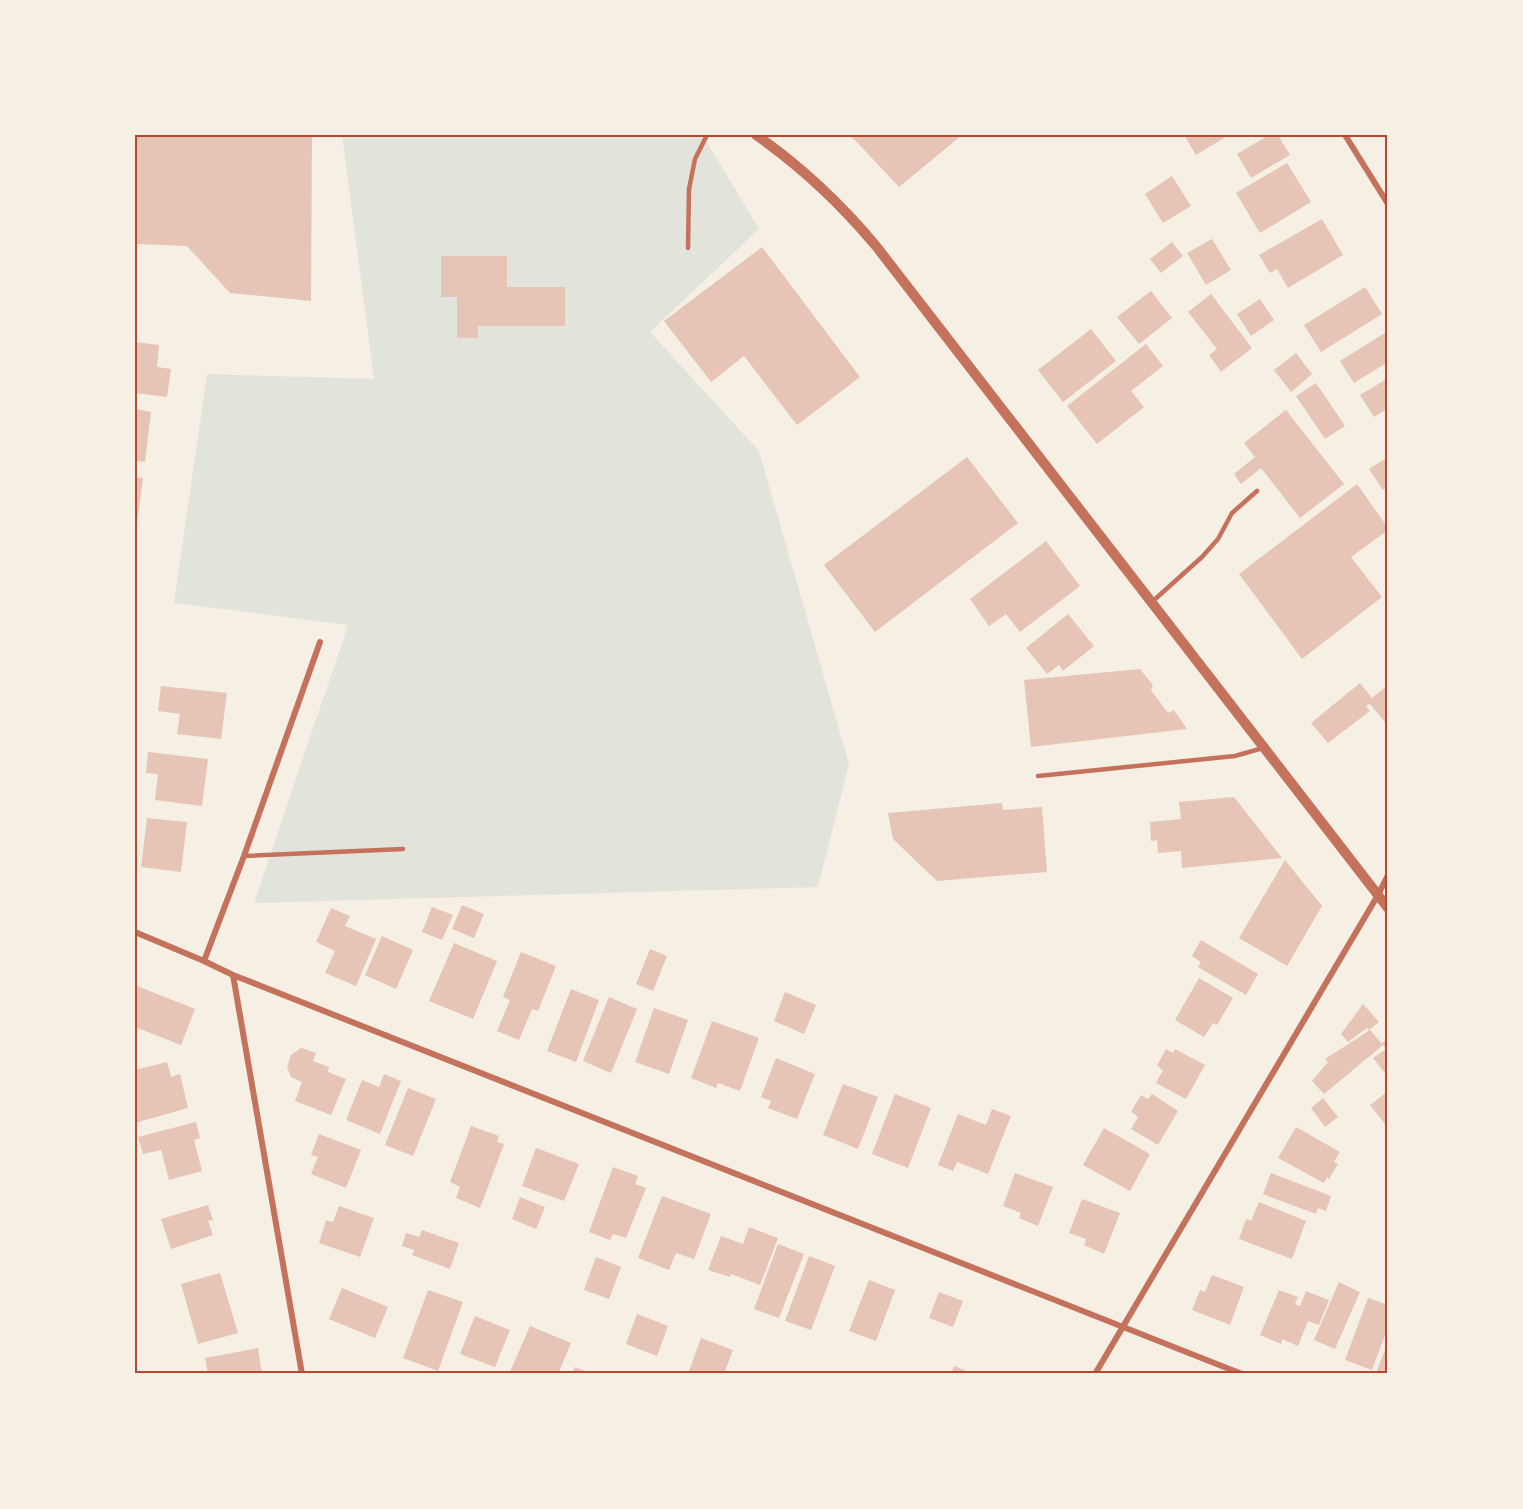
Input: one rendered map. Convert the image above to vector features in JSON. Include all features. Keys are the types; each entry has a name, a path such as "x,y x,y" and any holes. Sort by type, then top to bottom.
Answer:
{"street":[{"path":"756,135 816,182 861,229 974,371 1388,908"},
{"path":"1345,135 1388,204"},
{"path":"204,961 320,642"},
{"path":"1095,1374 1388,875"},
{"path":"135,932 233,975 1242,1374"},
{"path":"233,975 303,1374"}],"lane":[{"path":"688,248 689,189 695,159 707,135"},
{"path":"1151,603 1203,557 1218,539 1232,513 1257,490"},
{"path":"1038,776 1235,756 1263,748"},
{"path":"244,856 404,849"}],"shaded area":[{"path":"342,135 694,135 705,139 759,229 650,332 759,451 849,764 818,887 254,903 348,625 174,603 207,374 374,379"}],"building":[{"path":"135,135 312,135 311,301 230,293 187,246 135,244"},
{"path":"848,135 962,135 899,187"},
{"path":"1184,135 1229,135 1196,155"},
{"path":"1269,135 1278,135 1290,155 1251,178 1237,154"},
{"path":"1287,163 1311,202 1260,233 1236,193"},
{"path":"1172,176 1191,206 1163,223 1145,194"},
{"path":"1322,219 1343,255 1288,288 1277,269 1270,273 1259,255"},
{"path":"1212,239 1231,270 1206,285 1187,253"},
{"path":"1172,242 1183,256 1161,273 1150,259"},
{"path":"762,247 860,377 797,425 744,356 711,382 664,321"},
{"path":"441,256 507,256 507,287 565,287 565,326 478,326 478,338 457,338 457,297 441,297"},
{"path":"1365,287 1382,314 1321,352 1304,325"},
{"path":"1151,291 1172,318 1139,344 1117,317"},
{"path":"1211,294 1252,348 1221,372 1209,355 1217,349 1188,312"},
{"path":"1260,299 1274,320 1251,336 1237,314"},
{"path":"1091,329 1116,361 1063,402 1038,370"},
{"path":"1388,331 1388,362 1354,383 1340,361"},
{"path":"135,342 159,345 157,367 171,369 167,397 135,393"},
{"path":"1146,344 1163,366 1131,391 1144,407 1097,444 1067,406"},
{"path":"1296,353 1312,374 1291,392 1274,370"},
{"path":"1388,378 1388,408 1374,417 1360,395"},
{"path":"1316,383 1345,426 1325,439 1296,396"},
{"path":"135,409 151,412 145,462 135,461"},
{"path":"1286,410 1344,484 1300,518 1261,468 1241,484 1234,474 1255,457 1244,443"},
{"path":"967,457 1018,523 875,632 824,565"},
{"path":"1388,457 1388,487 1383,490 1369,469"},
{"path":"135,477 143,478 136,531 135,531"},
{"path":"1357,484 1388,530 1351,557 1382,597 1302,659 1239,574"},
{"path":"1046,541 1080,586 1020,632 1006,614 989,626 970,599"},
{"path":"1068,614 1094,646 1063,671 1059,665 1047,674 1026,648"},
{"path":"1140,669 1153,685 1151,690 1168,713 1174,710 1187,729 1031,747 1024,680"},
{"path":"1360,683 1372,698 1388,685 1388,726 1370,704 1366,706 1370,711 1328,743 1311,723"},
{"path":"161,686 227,693 221,739 177,734 180,714 158,711"},
{"path":"148,752 208,759 202,806 155,800 158,774 146,773"},
{"path":"1234,797 1282,858 1182,868 1181,851 1158,853 1157,840 1151,841 1150,822 1181,819 1179,802"},
{"path":"1002,803 1003,810 1042,807 1047,872 937,881 893,839 888,813"},
{"path":"147,818 187,822 181,872 141,867"},
{"path":"1285,860 1322,906 1287,966 1239,938"},
{"path":"462,905 484,914 474,938 452,929"},
{"path":"432,907 453,915 442,940 422,932"},
{"path":"331,908 350,916 345,926 376,939 356,986 325,973 335,951 316,942"},
{"path":"382,936 413,950 396,989 365,975"},
{"path":"1201,940 1258,974 1246,995 1198,967 1201,962 1192,956"},
{"path":"454,943 497,961 473,1019 429,1001"},
{"path":"650,949 667,956 653,991 636,984"},
{"path":"521,952 556,966 538,1011 532,1009 519,1040 497,1031 510,1000 503,997"},
{"path":"1199,978 1233,998 1217,1025 1213,1023 1204,1037 1175,1020"},
{"path":"137,986 195,1009 181,1045 135,1027 135,990"},
{"path":"571,989 599,1000 576,1062 547,1051"},
{"path":"785,992 816,1005 804,1034 774,1021"},
{"path":"609,997 637,1009 611,1073 583,1061"},
{"path":"1363,1004 1379,1022 1348,1042 1341,1034"},
{"path":"654,1008 688,1020 669,1074 635,1062"},
{"path":"712,1021 759,1038 740,1091 718,1083 716,1088 691,1078"},
{"path":"1370,1030 1383,1045 1324,1094 1312,1081 1328,1062 1325,1059"},
{"path":"1388,1039 1388,1077 1373,1058 1386,1049 1382,1043"},
{"path":"301,1048 316,1053 313,1061 329,1067 328,1072 346,1079 331,1115 295,1101 302,1082 291,1077 287,1067 291,1055"},
{"path":"1166,1049 1173,1053 1175,1049 1205,1065 1186,1099 1156,1083 1163,1070 1157,1066"},
{"path":"776,1058 815,1074 797,1119 768,1108 771,1101 761,1097"},
{"path":"167,1062 171,1077 180,1074 188,1108 135,1123 135,1070"},
{"path":"384,1074 401,1081 380,1134 346,1120 362,1080 379,1087"},
{"path":"843,1084 878,1097 858,1149 823,1135"},
{"path":"408,1088 436,1099 413,1156 385,1145"},
{"path":"1388,1091 1388,1128 1370,1105"},
{"path":"895,1094 931,1108 908,1168 872,1154"},
{"path":"1152,1094 1178,1111 1158,1145 1131,1129 1138,1117 1131,1112 1141,1095 1148,1099"},
{"path":"1323,1098 1338,1117 1325,1127 1311,1108"},
{"path":"992,1109 1011,1116 988,1174 957,1162 953,1171 938,1165 958,1114 986,1125"},
{"path":"196,1122 200,1138 194,1140 202,1171 169,1180 161,1150 143,1154 138,1137"},
{"path":"471,1126 499,1136 497,1142 504,1144 480,1208 456,1198 460,1187 450,1182"},
{"path":"1296,1127 1340,1152 1334,1162 1338,1164 1324,1183 1278,1158"},
{"path":"1104,1128 1150,1154 1130,1191 1083,1165"},
{"path":"319,1134 361,1150 346,1188 311,1174 318,1157 311,1155"},
{"path":"536,1148 579,1164 564,1201 522,1186"},
{"path":"613,1167 638,1176 635,1184 646,1188 626,1238 613,1234 610,1240 589,1232"},
{"path":"1015,1173 1053,1187 1038,1226 1019,1218 1021,1213 1003,1206"},
{"path":"1271,1173 1331,1196 1326,1211 1318,1208 1316,1214 1263,1194"},
{"path":"662,1196 711,1214 694,1259 676,1253 669,1270 638,1258"},
{"path":"520,1197 545,1207 536,1229 512,1219"},
{"path":"1082,1199 1120,1213 1104,1254 1084,1245 1086,1239 1069,1233"},
{"path":"1259,1202 1306,1221 1292,1259 1239,1239 1246,1219 1251,1221"},
{"path":"208,1205 213,1220 208,1221 213,1235 171,1249 161,1219"},
{"path":"339,1206 374,1218 360,1257 319,1243 326,1220 333,1222"},
{"path":"749,1227 778,1238 760,1285 731,1274 730,1277 708,1270 721,1236 743,1244"},
{"path":"422,1230 459,1243 450,1269 412,1255 414,1250 402,1246 406,1233 419,1237"},
{"path":"778,1244 804,1254 779,1318 754,1309"},
{"path":"809,1256 835,1266 811,1330 785,1321"},
{"path":"596,1257 621,1267 609,1299 584,1290"},
{"path":"220,1273 238,1333 198,1344 181,1284"},
{"path":"1212,1275 1244,1287 1230,1325 1192,1310 1200,1290 1205,1292"},
{"path":"869,1280 895,1290 876,1341 849,1331"},
{"path":"1339,1282 1360,1292 1335,1349 1314,1340"},
{"path":"342,1288 388,1307 375,1338 329,1319"},
{"path":"428,1290 463,1302 438,1371 403,1358"},
{"path":"1279,1290 1298,1297 1295,1304 1300,1306 1306,1291 1329,1300 1319,1325 1308,1321 1298,1346 1282,1339 1281,1344 1260,1335"},
{"path":"939,1292 963,1301 953,1327 929,1318"},
{"path":"1368,1298 1388,1305 1388,1327 1372,1370 1345,1360"},
{"path":"637,1314 668,1326 657,1356 626,1344"},
{"path":"475,1316 510,1330 495,1367 460,1354"},
{"path":"530,1326 571,1343 558,1374 509,1374"},
{"path":"701,1338 733,1350 724,1374 698,1374 689,1371"},
{"path":"1388,1342 1388,1374 1376,1373"},
{"path":"258,1348 262,1374 208,1374 205,1358"},
{"path":"954,1366 975,1374 951,1374"},
{"path":"575,1367 593,1374 572,1374"}]}
